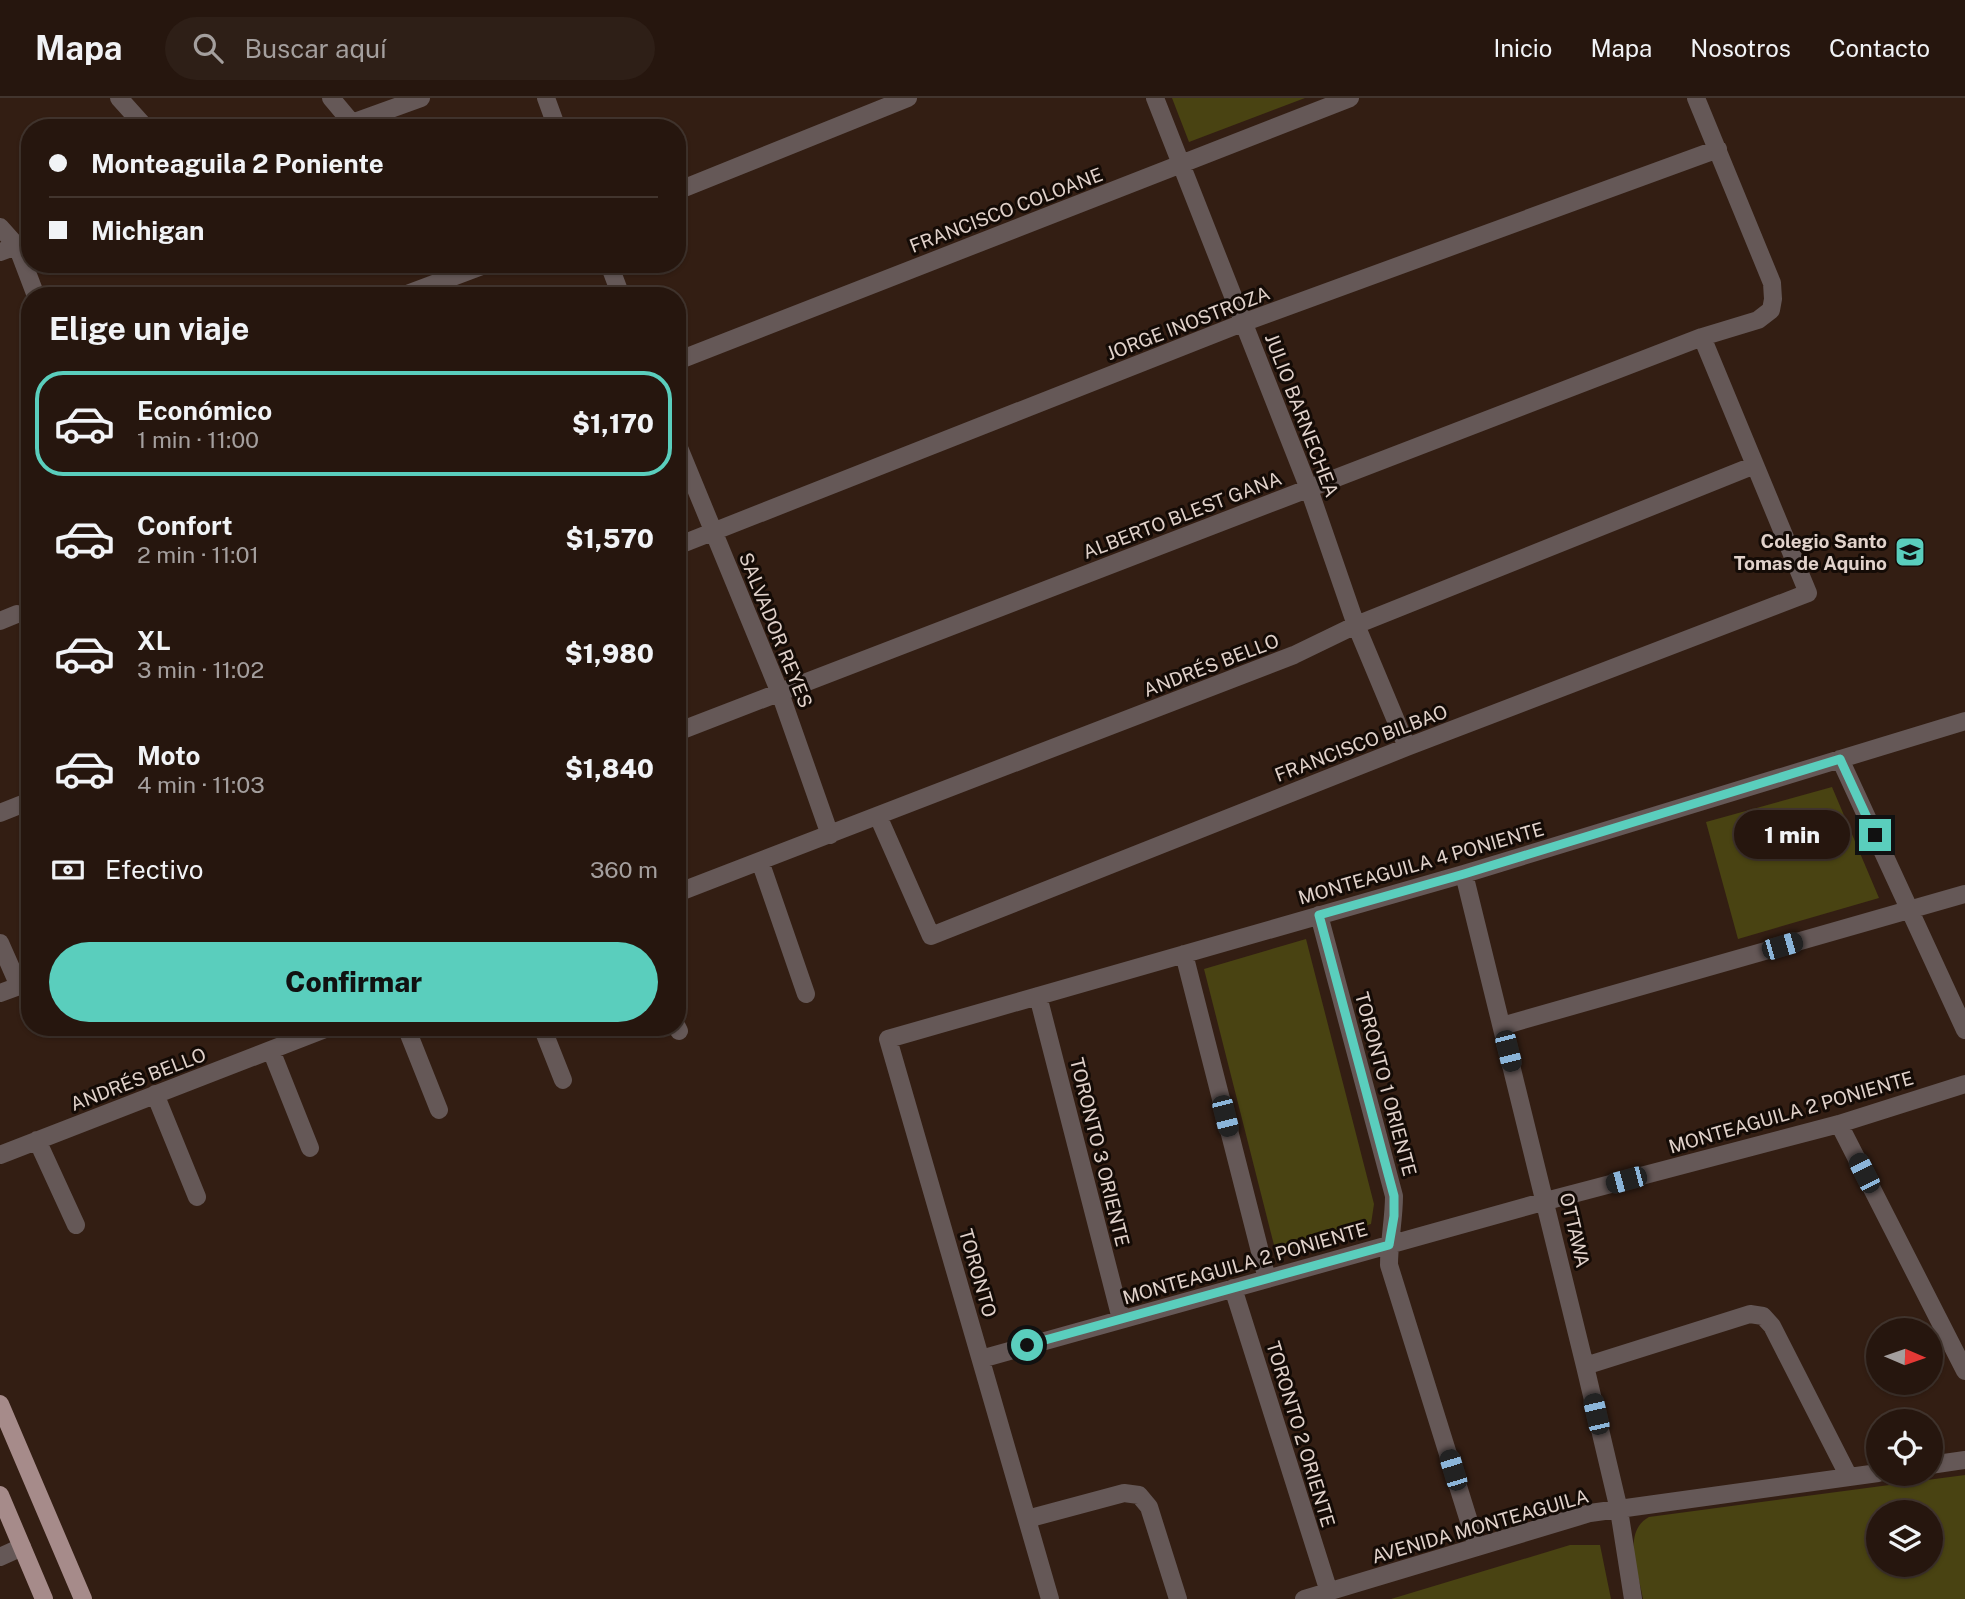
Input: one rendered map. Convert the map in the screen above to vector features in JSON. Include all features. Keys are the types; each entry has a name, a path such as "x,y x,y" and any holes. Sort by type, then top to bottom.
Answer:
{"main road":[{"path":"0,1404 83,1599"},
{"path":"0,1495 44,1599"}],"street":[{"path":"119,98 138,119"},
{"path":"331,98 342,119"},
{"path":"362,119 421,98"},
{"path":"546,98 554,119"},
{"path":"686,187 908,98"},
{"name":"JULIO BARNECHEA","path":"1155,98 1309,489 1356,625 1407,747"},
{"name":"FRANCISCO COLOANE","path":"686,357 1350,98"},
{"path":"1696,98 1718,149"},
{"name":"JORGE INOSTROZA","path":"686,542 1245,322 1718,149"},
{"name":"ALBERTO BLEST GANA","path":"686,729 1702,337 1758,320 1771,310 1772,283 1718,149"},
{"path":"0,226 16,246"},
{"path":"426,287 463,273"},
{"path":"1702,337 1755,466"},
{"name":"SALVADOR REYES","path":"686,465 780,693 830,835"},
{"name":"FRANCISCO BILBAO","path":"878,816 931,936 1407,747 1808,593 1755,466"},
{"name":"ANDRÉS BELLO","path":"686,890 1294,656 1356,625 1755,466"},
{"name":"MONTEAGUILA 4 PONIENTE","path":"888,1039 1464,874 1965,721"},
{"path":"1840,759 1965,1030"},
{"path":"0,813 21,805"},
{"path":"760,861 806,995"},
{"name":"OTTAWA","path":"1464,874 1546,1201 1619,1510 1633,1599"},
{"path":"1502,1026 1965,894"},
{"name":"TORONTO 1 ORIENTE","path":"1319,915 1394,1196 1389,1265 1477,1547"},
{"path":"0,943 21,979"},
{"path":"1184,954 1267,1279"},
{"path":"0,993 21,985"},
{"name":"TORONTO 3 ORIENTE","path":"1038,996 1121,1319"},
{"name":"ANDRÉS BELLO","path":"0,1155 305,1036"},
{"path":"410,1036 439,1110"},
{"path":"546,1036 563,1080"},
{"name":"TORONTO","path":"888,1039 1050,1599"},
{"path":"271,1050 310,1149"},
{"name":"MONTEAGUILA 2 PONIENTE","path":"981,1359 1546,1201 1839,1124 1965,1084"},
{"path":"155,1094 197,1197"},
{"path":"1839,1124 1965,1371"},
{"path":"37,1140 76,1225"},
{"name":"TORONTO 2 ORIENTE","path":"1233,1288 1329,1592"},
{"path":"1585,1366 1750,1314 1763,1316 1772,1325 1849,1477"},
{"path":"1943,1463 1965,1460"},
{"name":"AVENIDA MONTEAGUILA","path":"1304,1599 1590,1513 1866,1475"},
{"path":"1027,1519 1124,1493 1139,1495 1149,1507 1178,1599"},
{"path":"0,1557 22,1547"}],"shaded area":[{"path":"1172,98 1305,98 1189,142"},
{"path":"1832,787 1879,898 1738,939 1706,822"},
{"path":"1306,939 1374,1204 1371,1224 1276,1253 1204,969"},
{"path":"1965,1475 1965,1599 1643,1599 1634,1554 1636,1533 1649,1517 1882,1486 1943,1486 1943,1478"},
{"path":"1570,1545 1600,1545 1611,1599 1391,1599"}],"place":[{"name":"Colegio Santo Tomas de Aquino","path":"1910,552"}],"route":[{"path":"1027,1345 1389,1245 1394,1196 1319,915 1464,874 1840,759 1875,835"}]}
